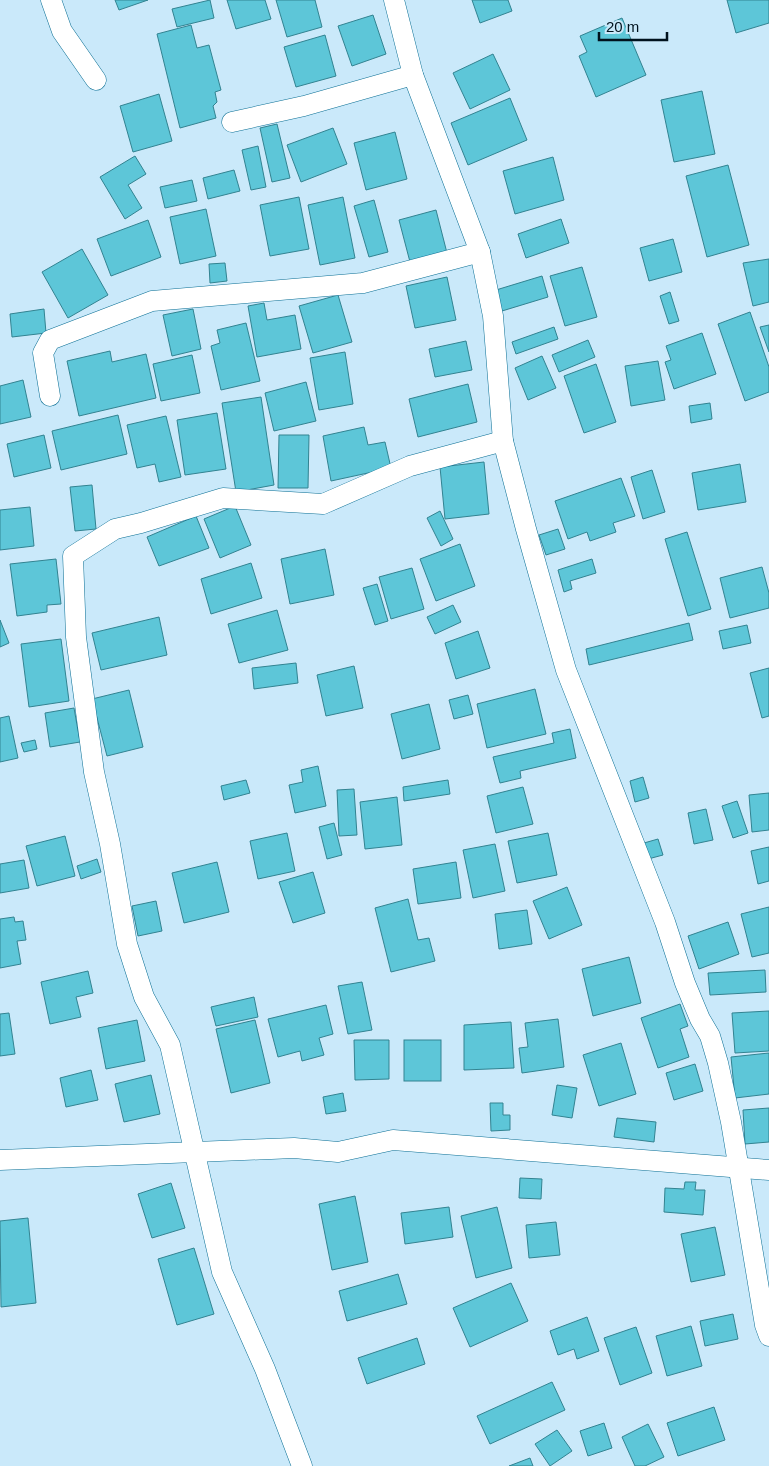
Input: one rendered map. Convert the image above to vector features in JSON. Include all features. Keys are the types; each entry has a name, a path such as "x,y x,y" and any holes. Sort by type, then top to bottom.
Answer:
{"street":[{"path":"51,0 62,31 96,80"},
{"path":"394,0 413,75 480,252 492,316 503,441 566,670 666,922 685,983 700,1020 710,1036 718,1063 739,1168 765,1325 769,1336"},
{"path":"232,122 304,106 413,75"},
{"path":"50,396 42,353 50,340 152,301 363,283 480,252"},
{"path":"302,1466 266,1369 222,1272 170,1045 144,997 127,944 110,844 94,772 76,638 73,556 115,529 223,498 323,504 410,466 503,441"},
{"path":"0,1160 294,1148 338,1152 393,1140 769,1170"}],"building":[{"path":"115,0 148,0 119,10"},
{"path":"210,0 214,18 177,27 172,9"},
{"path":"227,0 265,0 271,19 236,29"},
{"path":"276,0 315,0 322,27 287,37"},
{"path":"472,0 508,0 512,11 480,23"},
{"path":"727,0 769,0 769,23 736,33"},
{"path":"373,15 386,54 352,66 338,26"},
{"path":"622,18 646,75 596,97 579,56 587,52 580,36"},
{"path":"191,25 197,48 209,45 221,90 215,92 217,102 213,106 216,118 180,128 157,34"},
{"path":"325,35 336,76 296,87 284,47"},
{"path":"493,54 510,90 470,109 453,73"},
{"path":"702,91 715,154 674,162 661,100"},
{"path":"159,94 172,141 133,152 120,106"},
{"path":"510,98 527,140 468,165 451,123"},
{"path":"277,124 290,178 272,182 260,128"},
{"path":"333,128 347,164 301,182 287,145"},
{"path":"395,132 407,179 366,190 354,143"},
{"path":"258,146 266,187 251,190 242,150"},
{"path":"135,156 146,174 128,185 142,208 125,219 100,177"},
{"path":"553,157 564,200 515,214 503,171"},
{"path":"728,165 749,245 707,257 686,176"},
{"path":"234,170 240,191 208,199 203,178"},
{"path":"192,180 197,201 165,208 160,187"},
{"path":"299,197 309,249 270,256 260,205"},
{"path":"343,197 355,258 320,265 308,205"},
{"path":"374,200 388,252 369,257 354,206"},
{"path":"206,209 216,256 180,264 170,217"},
{"path":"436,210 447,253 410,262 399,220"},
{"path":"561,219 569,243 526,258 518,234"},
{"path":"148,220 161,257 111,276 97,239"},
{"path":"673,239 682,272 649,281 640,248"},
{"path":"82,249 108,295 68,318 42,272"},
{"path":"769,259 769,302 753,306 743,263"},
{"path":"225,263 227,281 210,283 209,264"},
{"path":"582,267 597,317 565,326 550,276"},
{"path":"542,276 548,297 502,311 496,290"},
{"path":"447,277 456,320 415,328 406,286"},
{"path":"670,292 679,321 669,324 660,296"},
{"path":"338,295 352,342 313,353 299,306"},
{"path":"264,303 267,320 295,315 301,349 257,357 248,306"},
{"path":"44,309 46,333 12,337 10,314"},
{"path":"193,309 201,349 172,356 163,315"},
{"path":"750,312 769,367 769,392 745,401 718,324"},
{"path":"246,323 260,381 221,390 211,346 220,343 217,330"},
{"path":"769,325 769,352 760,327"},
{"path":"554,327 558,339 516,354 512,342"},
{"path":"702,333 716,374 674,389 665,362 671,360 666,346"},
{"path":"588,340 595,357 559,372 552,355"},
{"path":"466,341 472,370 435,377 429,349"},
{"path":"110,351 112,362 146,354 156,398 79,416 67,361"},
{"path":"345,352 353,404 319,410 310,358"},
{"path":"192,355 200,393 161,401 153,364"},
{"path":"542,356 556,388 528,400 515,368"},
{"path":"658,361 665,400 631,406 625,366"},
{"path":"596,364 616,422 584,433 564,376"},
{"path":"23,380 31,417 0,424 0,386"},
{"path":"306,382 316,421 274,431 265,393"},
{"path":"468,384 477,422 418,437 409,399"},
{"path":"261,397 274,485 236,492 222,403"},
{"path":"710,403 712,419 691,423 689,406"},
{"path":"217,413 226,469 185,475 177,420"},
{"path":"118,415 127,454 61,470 52,431"},
{"path":"166,416 181,477 159,482 155,464 137,468 127,425"},
{"path":"364,427 368,445 385,442 391,468 331,481 323,436"},
{"path":"44,435 51,468 14,477 7,444"},
{"path":"279,435 309,435 308,488 278,488"},
{"path":"484,462 489,514 445,519 440,467"},
{"path":"740,464 746,502 698,510 692,473"},
{"path":"652,470 665,512 643,519 631,477"},
{"path":"621,478 635,516 613,523 616,532 590,541 587,532 568,539 555,501"},
{"path":"92,485 96,529 75,531 70,487"},
{"path":"235,506 251,545 220,558 204,519"},
{"path":"30,507 34,546 0,550 0,510"},
{"path":"440,511 453,539 441,546 427,518"},
{"path":"196,516 209,548 159,566 147,537"},
{"path":"558,529 565,549 546,555 539,535"},
{"path":"687,532 711,609 688,616 665,539"},
{"path":"460,544 475,586 436,601 420,559"},
{"path":"325,549 334,595 290,604 281,559"},
{"path":"56,559 61,604 47,605 47,612 17,616 10,564"},
{"path":"592,559 596,573 570,581 572,589 564,592 558,570"},
{"path":"251,563 262,598 211,614 201,579"},
{"path":"762,567 769,593 769,608 730,618 720,578"},
{"path":"412,568 424,609 391,619 379,577"},
{"path":"377,584 388,621 375,625 363,588"},
{"path":"453,605 461,622 435,634 427,617"},
{"path":"277,610 288,650 239,663 228,624"},
{"path":"159,617 167,655 101,670 92,633"},
{"path":"0,620 9,643 0,647"},
{"path":"689,623 693,640 589,665 586,649"},
{"path":"747,625 751,643 723,649 719,631"},
{"path":"478,631 490,668 456,679 445,643"},
{"path":"61,639 69,701 29,707 21,644"},
{"path":"296,663 298,683 254,689 252,668"},
{"path":"354,666 363,708 326,716 317,675"},
{"path":"769,668 769,716 762,718 750,673"},
{"path":"535,689 546,734 487,748 477,704"},
{"path":"129,690 143,747 107,756 92,699"},
{"path":"468,695 473,714 454,719 449,700"},
{"path":"429,704 440,749 402,759 391,714"},
{"path":"74,708 80,742 50,747 45,713"},
{"path":"9,716 18,758 0,762 0,718"},
{"path":"570,729 576,758 520,771 521,778 500,783 493,757 554,743 552,733"},
{"path":"35,740 37,749 24,752 21,743"},
{"path":"318,766 326,806 295,813 289,785 303,782 301,770"},
{"path":"643,777 649,798 635,802 630,781"},
{"path":"246,780 250,793 224,800 221,786"},
{"path":"448,780 450,794 404,801 403,787"},
{"path":"523,787 533,824 496,833 487,796"},
{"path":"354,789 357,835 339,836 337,790"},
{"path":"769,793 769,830 752,832 749,795"},
{"path":"397,797 402,845 365,849 360,802"},
{"path":"737,801 748,833 733,838 722,806"},
{"path":"706,809 713,840 694,844 688,813"},
{"path":"334,823 342,855 327,859 319,827"},
{"path":"287,833 295,871 258,879 250,841"},
{"path":"548,833 557,875 517,883 508,841"},
{"path":"65,836 75,876 37,886 26,846"},
{"path":"658,839 663,855 648,859 644,843"},
{"path":"495,844 505,891 473,898 463,850"},
{"path":"769,847 769,881 758,884 751,851"},
{"path":"97,859 101,872 81,879 77,866"},
{"path":"24,860 29,888 0,893 0,864"},
{"path":"217,862 229,912 184,923 172,873"},
{"path":"456,862 461,898 418,904 413,869"},
{"path":"313,872 325,913 293,923 279,882"},
{"path":"567,887 582,925 549,939 533,901"},
{"path":"408,899 418,940 429,938 435,961 391,972 375,908"},
{"path":"156,901 162,931 138,936 132,906"},
{"path":"769,907 769,953 752,957 741,914"},
{"path":"527,910 532,944 499,949 495,914"},
{"path":"14,917 15,922 23,921 26,940 17,941 21,964 0,968 0,919"},
{"path":"728,922 739,954 699,969 688,936"},
{"path":"629,957 641,1003 593,1016 582,969"},
{"path":"765,970 766,992 710,995 708,973"},
{"path":"88,971 93,993 76,997 81,1017 50,1024 41,982"},
{"path":"362,982 372,1030 348,1034 338,986"},
{"path":"254,997 258,1017 216,1026 211,1007"},
{"path":"680,1004 688,1026 680,1029 689,1057 658,1068 641,1018"},
{"path":"326,1005 333,1034 319,1038 324,1055 302,1061 300,1051 278,1057 268,1019"},
{"path":"769,1011 769,1051 735,1053 732,1013"},
{"path":"9,1013 15,1054 0,1056 0,1014"},
{"path":"558,1019 564,1067 522,1073 519,1048 528,1047 525,1023"},
{"path":"137,1020 145,1061 106,1069 98,1028"},
{"path":"255,1020 270,1083 231,1093 216,1029"},
{"path":"511,1022 514,1068 464,1070 464,1025"},
{"path":"354,1040 389,1040 389,1079 355,1080"},
{"path":"404,1040 441,1040 441,1081 404,1081"},
{"path":"621,1043 636,1094 599,1106 583,1055"},
{"path":"769,1053 769,1094 735,1098 731,1057"},
{"path":"695,1064 703,1091 674,1100 666,1073"},
{"path":"91,1070 98,1100 66,1107 60,1078"},
{"path":"151,1075 160,1114 124,1122 115,1084"},
{"path":"557,1085 577,1088 572,1118 552,1115"},
{"path":"343,1093 346,1111 326,1114 323,1097"},
{"path":"490,1103 503,1103 503,1115 510,1115 510,1130 491,1131"},
{"path":"769,1108 769,1142 745,1144 743,1110"},
{"path":"617,1118 656,1122 654,1142 614,1137"},
{"path":"520,1178 542,1179 541,1199 519,1198"},
{"path":"685,1182 696,1182 695,1190 705,1190 703,1215 664,1212 665,1188 684,1189"},
{"path":"171,1183 185,1228 152,1238 138,1194"},
{"path":"355,1196 368,1262 332,1270 319,1204"},
{"path":"449,1207 453,1237 405,1244 401,1213"},
{"path":"497,1207 512,1268 476,1278 461,1216"},
{"path":"28,1218 36,1303 1,1307 0,1221"},
{"path":"556,1222 560,1255 529,1258 526,1225"},
{"path":"715,1227 725,1275 691,1282 681,1234"},
{"path":"194,1248 214,1314 177,1325 158,1259"},
{"path":"398,1274 407,1304 347,1321 339,1291"},
{"path":"511,1283 528,1321 470,1347 453,1308"},
{"path":"733,1314 738,1339 705,1346 700,1321"},
{"path":"587,1317 599,1351 577,1359 574,1349 558,1355 550,1331"},
{"path":"691,1326 702,1366 667,1376 656,1336"},
{"path":"636,1327 652,1373 620,1385 604,1338"},
{"path":"417,1338 425,1364 367,1384 358,1358"},
{"path":"552,1382 565,1410 490,1444 477,1416"},
{"path":"714,1407 725,1440 678,1456 667,1423"},
{"path":"604,1423 612,1448 588,1456 580,1431"},
{"path":"648,1424 664,1457 645,1466 635,1466 622,1437"},
{"path":"557,1430 572,1451 550,1466 535,1444"},
{"path":"530,1458 533,1466 509,1466"}]}
